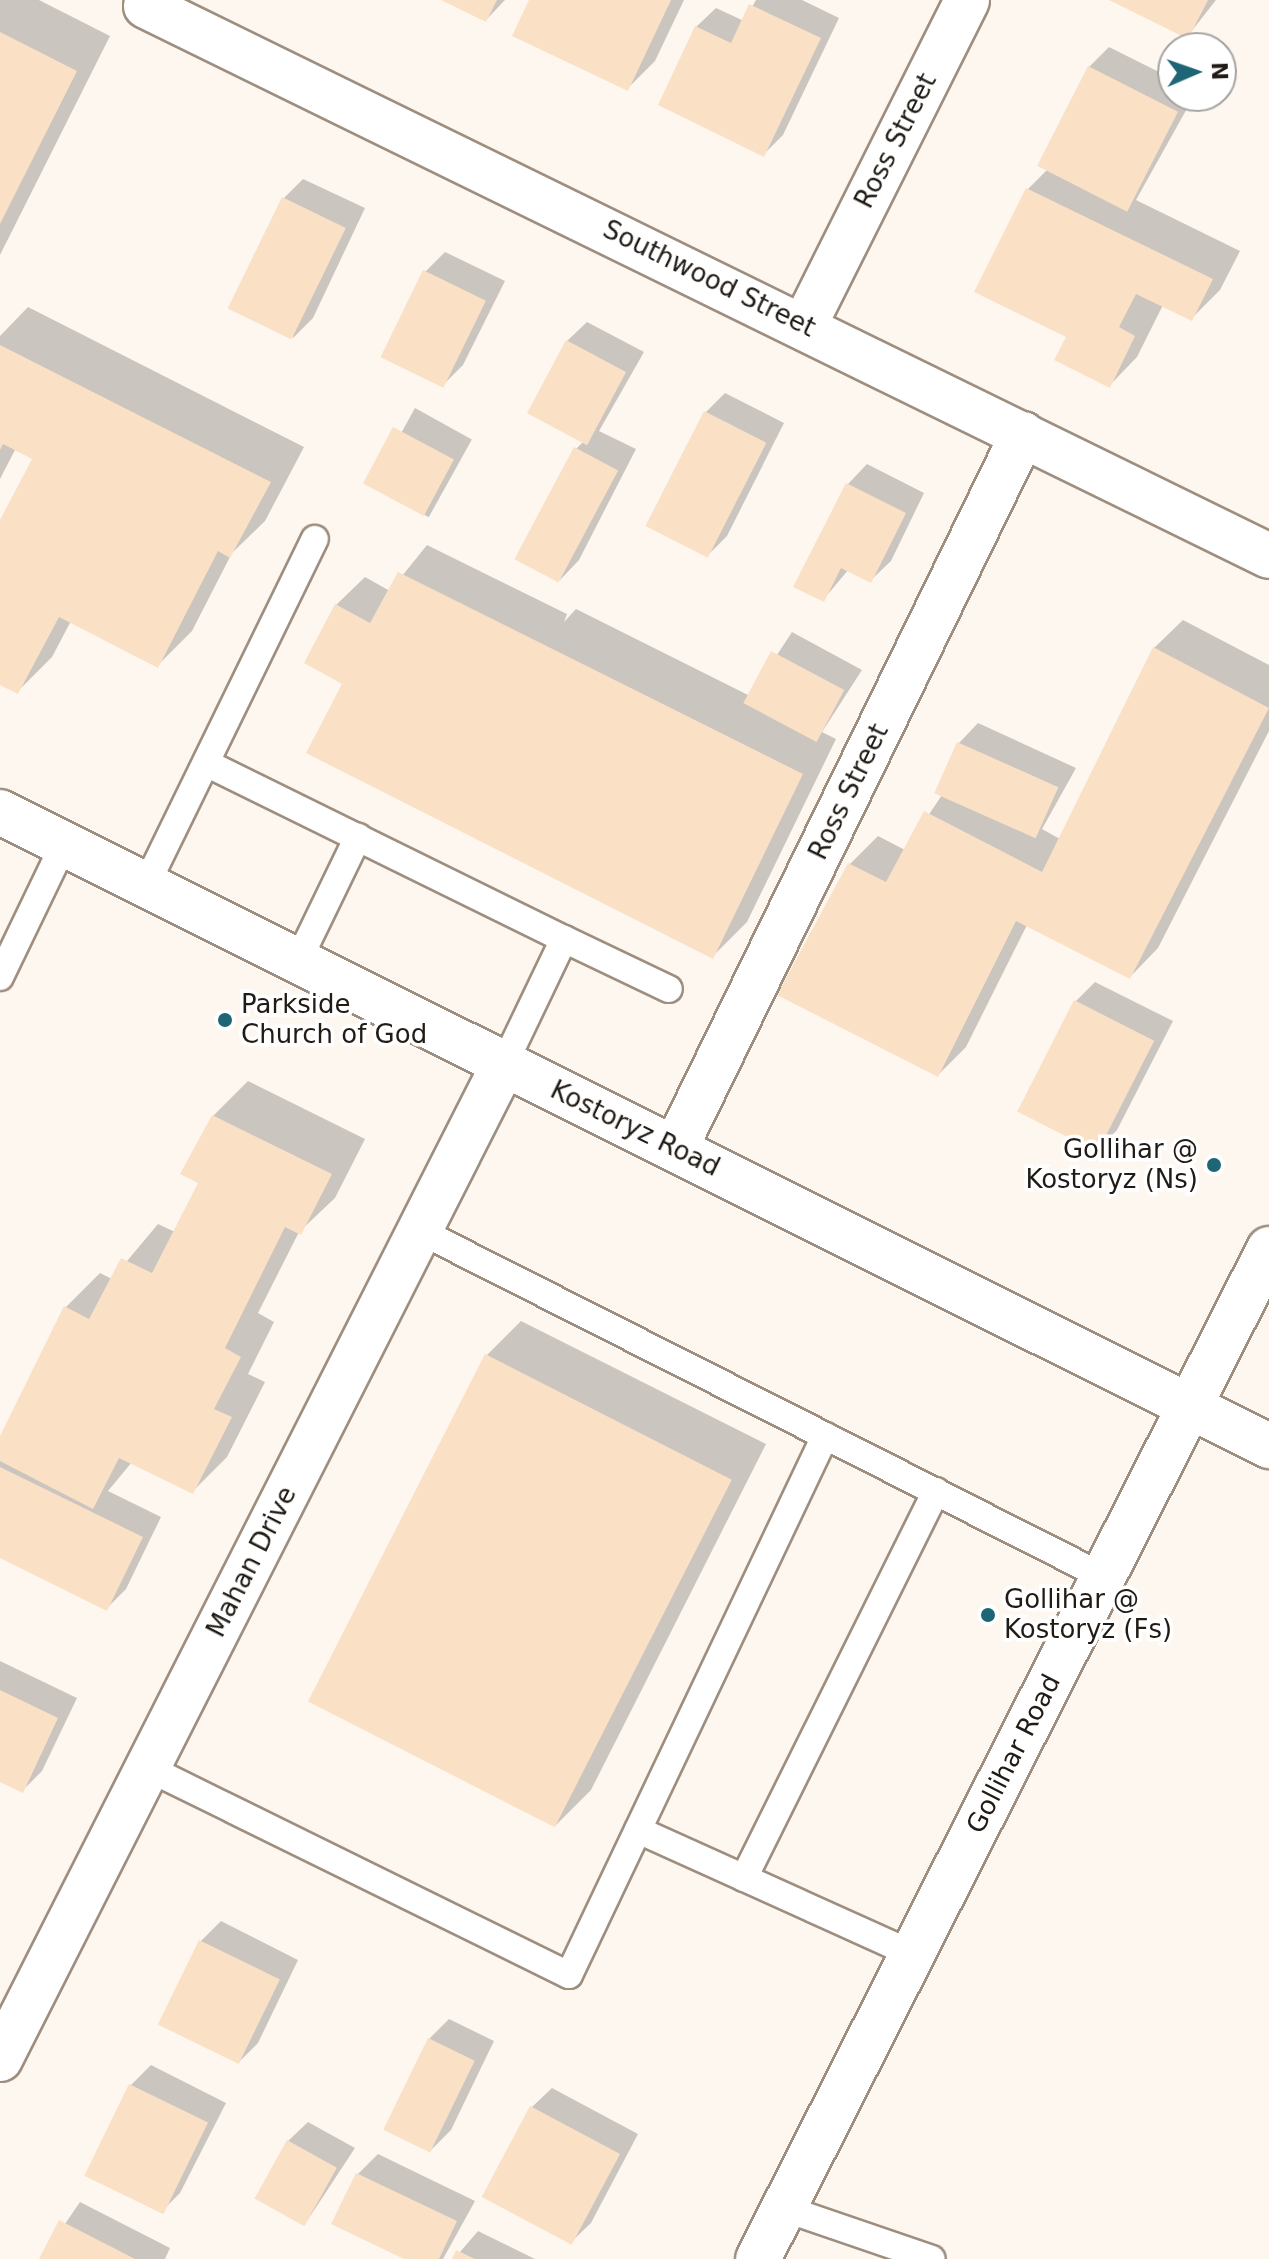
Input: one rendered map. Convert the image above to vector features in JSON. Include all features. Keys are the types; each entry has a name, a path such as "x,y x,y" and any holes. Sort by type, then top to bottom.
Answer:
{"street":[{"name":"Ross Street","path":"804,326 967,0"},
{"name":"Southwood Street","path":"145,3 1269,556"},
{"name":"Ross Street","path":"675,1149 1023,434"},
{"name":"Kostoryz Road","path":"0,812 1269,1446"},
{"name":"Mahan Drive","path":"0,2059 504,1064"},
{"name":"Gollihar Road","path":"758,2259 1269,1249"}],"lane":[{"path":"146,885 315,539"},
{"path":"206,763 669,989"},
{"path":"298,961 358,837"},
{"path":"0,977 64,844"},
{"path":"504,1064 564,939"},
{"path":"420,1231 1104,1577"},
{"path":"148,1768 569,1975 825,1436"},
{"path":"744,1878 936,1491"},
{"path":"638,1830 913,1954"},
{"path":"783,2208 932,2259"}],"building":[{"path":"441,0 497,0 486,22"},
{"path":"529,0 671,0 628,91 512,36"},
{"path":"1109,0 1208,0 1192,32 1174,32"},
{"path":"749,4 821,38 764,157 658,105 695,26 731,43"},
{"path":"0,32 77,71 0,224"},
{"path":"1088,66 1157,101 1157,112 1178,112 1127,212 1037,166"},
{"path":"1026,188 1213,279 1192,321 1136,294 1119,327 1135,336 1110,388 1054,360 1066,337 974,292"},
{"path":"282,197 346,228 291,340 228,308"},
{"path":"423,270 486,301 443,388 380,357"},
{"path":"566,340 626,372 587,445 527,413"},
{"path":"0,345 271,482 230,558 218,551 158,668 59,617 18,694 0,685 0,520 32,459 3,444 0,450"},
{"path":"704,411 766,443 708,558 645,526"},
{"path":"393,427 454,459 424,516 363,484"},
{"path":"574,447 618,470 559,583 514,559"},
{"path":"846,483 906,513 871,583 841,568 824,602 793,587"},
{"path":"398,572 803,774 713,959 306,753 342,684 304,663 335,604 370,623"},
{"path":"1153,647 1269,708 1130,979 1016,921 938,1077 777,995 848,863 886,882 924,811 1042,872"},
{"path":"771,651 844,690 817,742 743,703"},
{"path":"957,742 1058,787 1036,838 934,793"},
{"path":"1074,1000 1154,1041 1097,1152 1017,1111"},
{"path":"212,1115 332,1174 301,1235 285,1227 225,1348 241,1357 214,1409 232,1417 193,1494 119,1458 93,1509 0,1461 0,1436 64,1306 89,1319 121,1258 152,1273 198,1183 180,1174"},
{"path":"485,1354 732,1480 555,1827 308,1701"},
{"path":"0,1467 143,1537 107,1611 0,1558"},
{"path":"0,1690 58,1718 23,1793 0,1782"},
{"path":"199,1940 280,1979 239,2064 158,2024"},
{"path":"428,2038 475,2061 430,2152 383,2130"},
{"path":"129,2084 208,2123 163,2214 84,2176"},
{"path":"530,2106 620,2154 572,2245 482,2197"},
{"path":"287,2140 337,2168 304,2226 255,2199"},
{"path":"356,2173 457,2221 439,2259 404,2259 331,2224"},
{"path":"59,2220 135,2259 39,2259"},
{"path":"456,2250 475,2259 452,2259"}],"place":[{"name":"Parkside Church of God","path":"225,1020"},
{"name":"Gollihar @ Kostoryz (Ns)","path":"1214,1165"},
{"name":"Gollihar @ Kostoryz (Fs)","path":"988,1615"}]}
